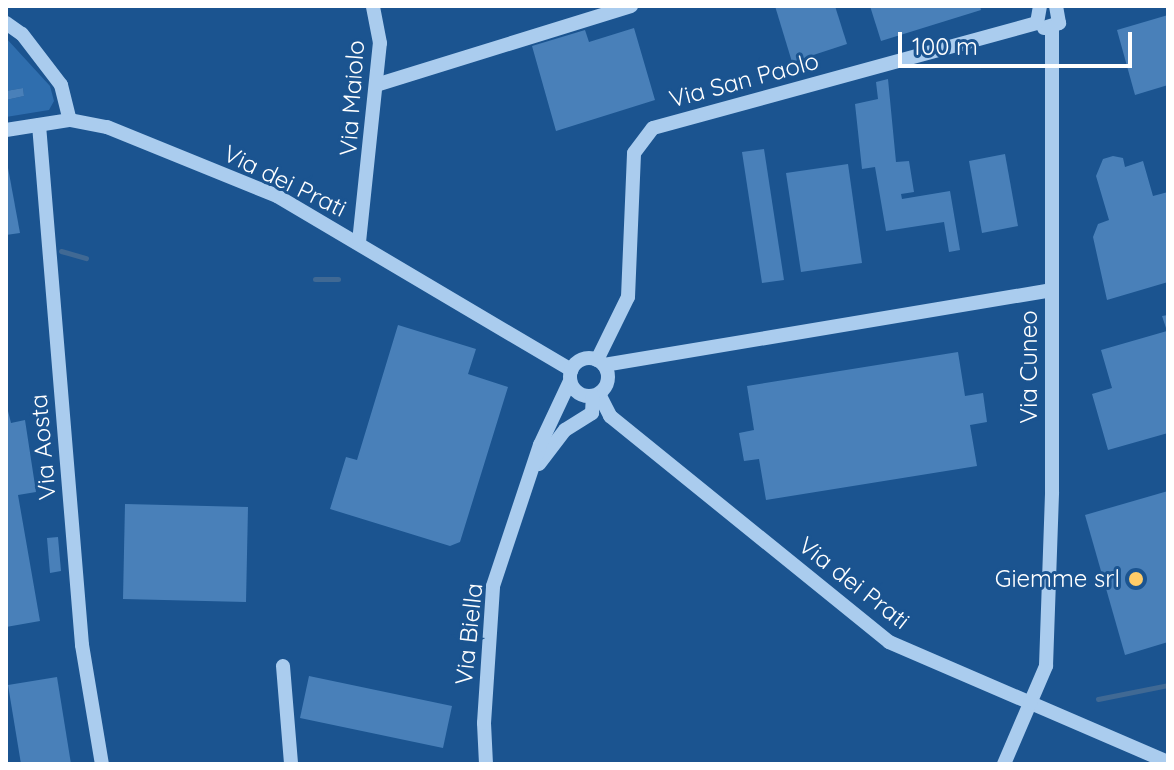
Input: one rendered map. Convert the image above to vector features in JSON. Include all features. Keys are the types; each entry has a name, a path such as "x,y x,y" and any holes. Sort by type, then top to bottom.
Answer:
{"street":[{"name":"Via Maiolo","path":"359,242 380,43 373,6"},
{"path":"376,85 631,6"},
{"path":"1040,6 1037,23 1052,28 1060,19 1061,8"},
{"path":"6,23 22,34 61,85 70,120 6,130"},
{"name":"Via San Paolo","path":"600,362 628,297 634,153 653,128 1037,23"},
{"name":"Via Cuneo","path":"1029,701 1046,666 1052,28"},
{"name":"Via dei Prati","path":"70,120 107,127 277,196 359,242 570,376"},
{"name":"Via Aosta","path":"39,125 82,645 102,764"},
{"path":"600,362 608,377 596,395 581,395 570,376 585,358 600,362 1051,290"},
{"name":"Via Biella","path":"486,764 484,723 492,594 536,468 540,445 570,376"},
{"name":"Via dei Prati","path":"596,395 610,416 889,642 1168,762"},
{"name":"Via Biella","path":"536,468 565,430 592,413 596,395"},
{"path":"283,666 291,764"},
{"path":"1004,764 1029,701"}],"shaded area":[{"path":"6,38 50,86 54,101 49,110 6,117 6,100 24,96 23,88 6,91"}],"building":[{"path":"775,6 835,6 847,44 792,62"},
{"path":"870,6 980,6 981,10 881,41"},
{"path":"1168,15 1168,85 1135,95 1117,30"},
{"path":"634,28 655,100 556,131 532,46 585,30 589,42"},
{"path":"888,79 896,162 909,161 914,192 901,194 902,199 950,191 960,250 949,252 944,222 886,231 875,167 862,169 855,104 878,99 876,82"},
{"path":"23,88 24,96 6,100 6,91"},
{"path":"764,149 784,280 762,283 742,152"},
{"path":"1005,154 1018,226 982,233 969,161"},
{"path":"1113,156 1123,158 1125,167 1143,161 1153,196 1168,192 1168,282 1107,300 1093,237 1098,224 1109,220 1096,176 1103,159"},
{"path":"6,157 20,233 6,235"},
{"path":"848,164 862,263 801,272 786,173"},
{"path":"1168,315 1168,433 1108,450 1092,394 1112,388 1101,350 1167,331 1162,316"},
{"path":"398,325 476,349 468,374 508,387 460,542 450,546 330,509 346,457 357,460"},
{"path":"958,352 965,396 983,393 987,422 970,425 977,466 766,500 759,459 744,461 739,433 754,430 747,386"},
{"path":"6,403 11,423 25,420 36,492 18,495 40,621 6,627"},
{"name":"Giemme srl","path":"1168,491 1168,642 1125,655 1085,515"},
{"path":"125,504 248,507 246,602 123,599"},
{"path":"58,537 61,571 50,573 47,538"},
{"path":"309,676 452,706 443,748 300,718"},
{"path":"57,677 71,764 21,764 8,685"}],"waterway":[{"path":"61,251 86,258"},
{"path":"315,279 338,279"},
{"path":"1098,699 1168,685"}],"place":[{"name":"Giemme srl","path":"1136,579"}]}
